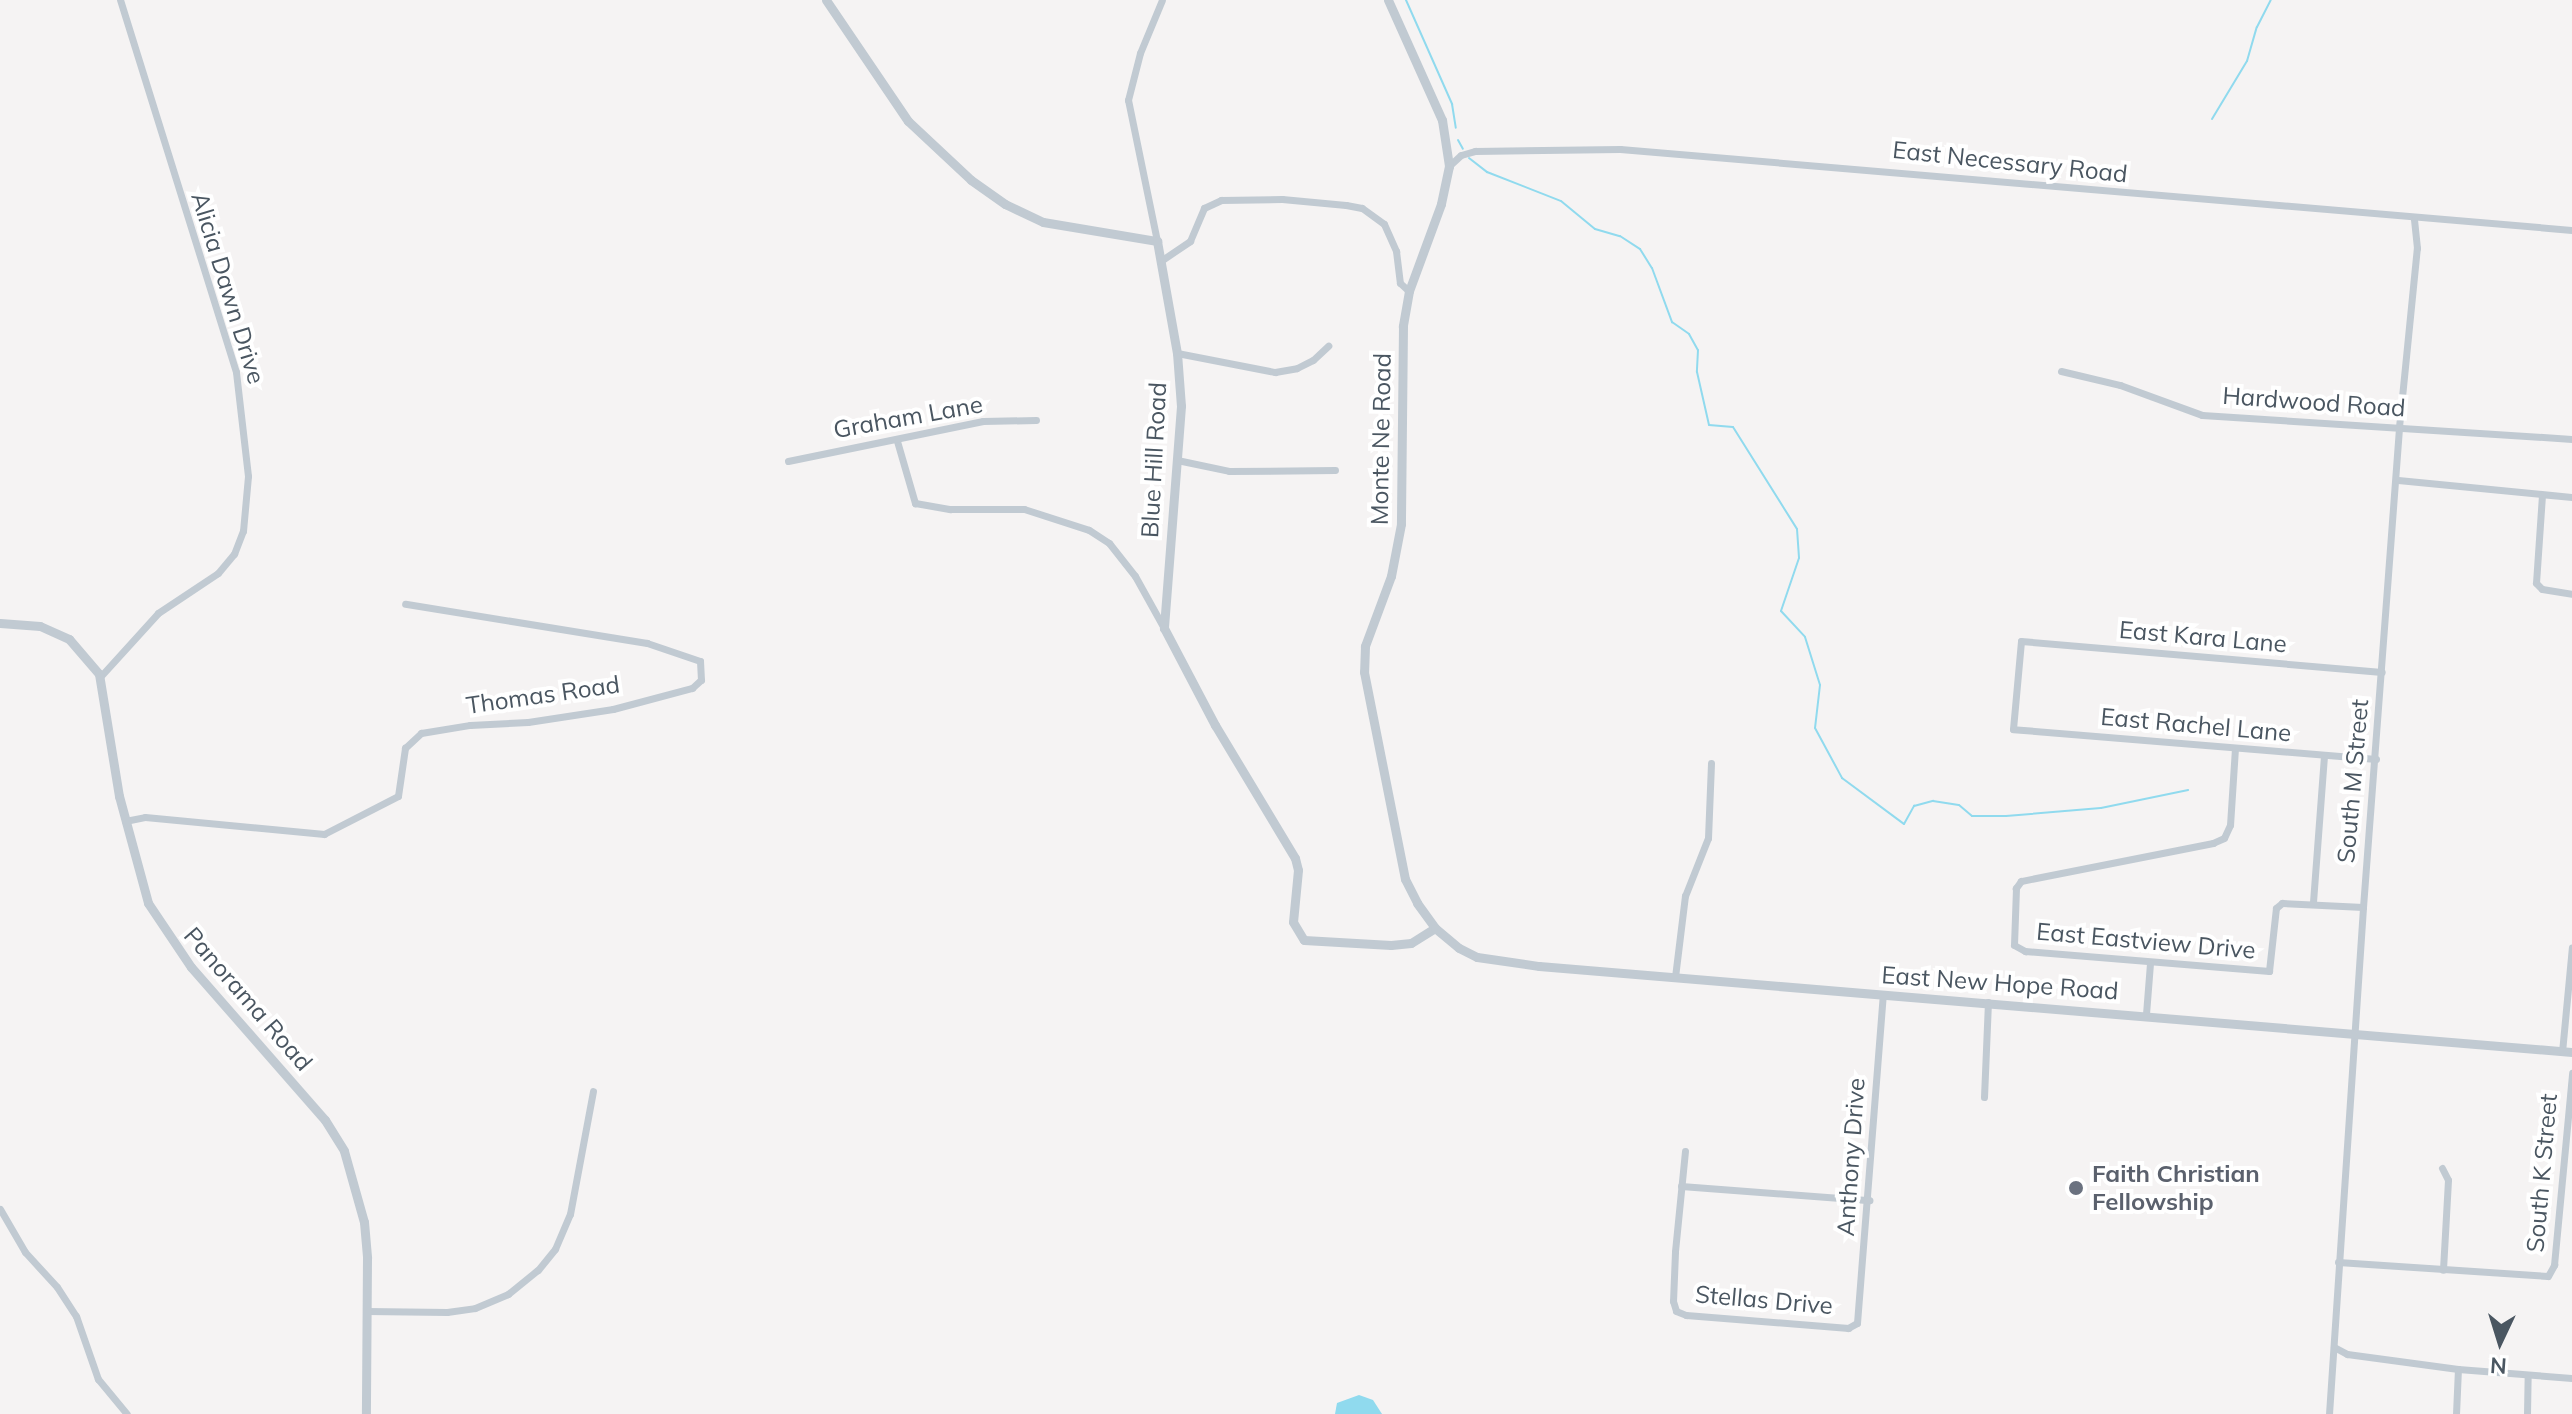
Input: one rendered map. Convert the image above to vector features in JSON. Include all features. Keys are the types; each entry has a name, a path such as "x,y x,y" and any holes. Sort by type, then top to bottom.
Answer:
{"street":[{"name":"Alicia Dawn Drive","path":"100,677 158,613 218,573 234,554 243,531 248,476 236,372 120,0"},
{"path":"826,0 908,121 971,180 1005,204 1043,222 1157,241 1128,100 1140,53 1162,0"},
{"name":"Monte Ne Road","path":"1388,0 1442,120 1449,166 1441,204 1409,291 1401,354 1401,524 1391,576 1365,646 1364,672 1405,879 1435,928"},
{"name":"East Necessary Road","path":"1449,166 1461,155 1475,151 1620,149 2414,219 2572,230"},
{"path":"1162,260 1190,241 1204,208 1221,200 1282,199 1346,205 1362,208 1384,224 1396,251 1400,283 1409,291"},
{"name":"South M Street","path":"2329,1414 2363,907 2398,480 2399,427 2418,229 2414,219"},
{"name":"Blue Hill Road","path":"1157,241 1177,353 1181,406 1164,628"},
{"path":"1177,353 1275,372 1297,368 1328,346"},
{"name":"Hardwood Road","path":"2061,371 2112,383 2202,415 2572,439"},
{"name":"Graham Lane","path":"788,461 983,421 1036,420"},
{"path":"897,441 915,503 950,509 1024,509 1089,530 1109,543 1135,576 1215,725 1295,858 1298,870 1293,922 1304,940 1391,945 1411,943 1435,928"},
{"path":"1177,460 1229,471 1335,470"},
{"path":"2398,480 2572,497"},
{"path":"2542,495 2536,583 2542,589 2572,594"},
{"name":"Thomas Road","path":"125,821 145,817 324,834 398,796 405,748 421,733 613,709 692,688 701,680 700,661 647,643 405,604"},
{"name":"Panorama Road","path":"0,623 40,626 69,639 88,658 100,677 125,821 148,903 167,936 216,1000 325,1120 344,1151 364,1222 366,1414"},
{"name":"East Kara Lane","path":"2013,729 2021,641 2382,672"},
{"name":"East Rachel Lane","path":"2013,729 2376,759"},
{"name":"East Eastview Drive","path":"2235,748 2230,825 2224,838 2213,843 2021,881 2016,888 2013,940 2020,950 2269,971 2276,908 2282,903 2313,902"},
{"path":"2324,755 2313,902 2363,907"},
{"path":"1675,977 1685,896 1708,838 1711,763"},
{"name":"East New Hope Road","path":"1435,928 1459,948 1492,961 2567,1052"},
{"path":"2567,1052 2572,947"},
{"path":"2146,1014 2150,963"},
{"name":"Anthony Drive","path":"1857,1323 1883,994"},
{"path":"1984,1097 1988,1002"},
{"name":"South K Street","path":"2443,1270 2548,1276 2554,1265 2572,1073"},
{"path":"367,1311 447,1312 475,1308 508,1294 538,1270 555,1249 570,1214 593,1091"},
{"path":"1685,1151 1681,1186 1869,1200"},
{"path":"2338,1262 2443,1270 2448,1180 2442,1168"},
{"name":"Stellas Drive","path":"1681,1186 1673,1301 1676,1311 1686,1315 1848,1328 1857,1323"},
{"path":"0,1209 25,1252 72,1309 98,1379 127,1414"},
{"path":"2334,1347 2347,1354 2458,1369 2572,1378"},
{"path":"2456,1414 2458,1369"},
{"path":"2527,1414 2528,1375"}],"water":[{"path":"1359,1395 1373,1400 1382,1414 1335,1414 1337,1403"}],"waterway":[{"path":"1406,0 1452,104 1456,128"},
{"path":"2212,119 2247,61 2257,27 2271,0"},
{"path":"1458,140 1463,149"},
{"path":"1469,158 1487,172 1561,201 1595,229 1620,236 1640,249 1652,268 1672,322 1689,334 1698,350 1697,372 1709,425 1733,427 1797,529 1799,558 1781,611 1805,637 1820,685 1815,728 1842,778 1904,824 1914,806 1933,801 1959,805 1972,816 2006,816 2101,808 2188,790"}],"place":[{"name":"Faith Christian Fellowship","path":"2076,1188"}]}
